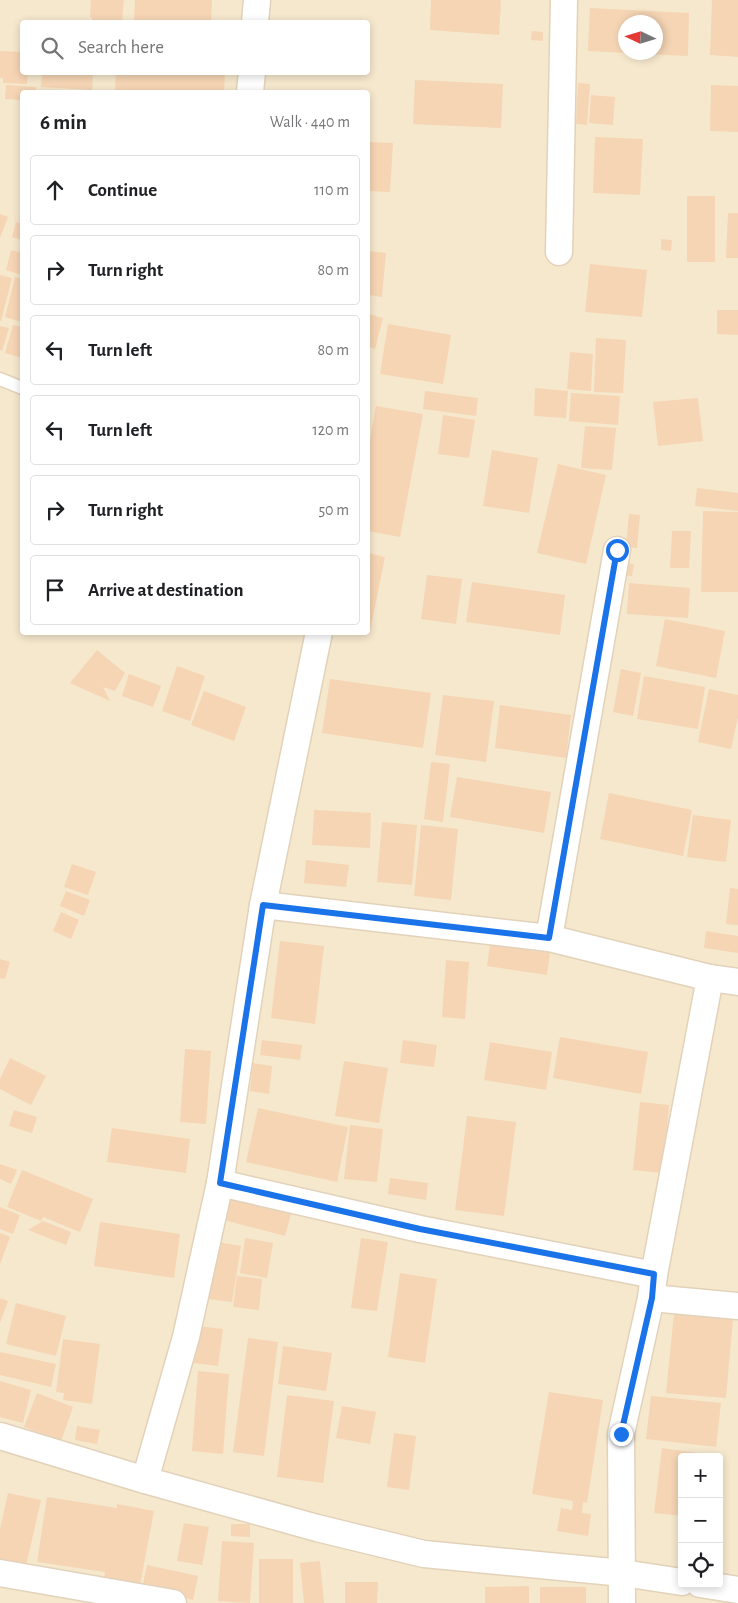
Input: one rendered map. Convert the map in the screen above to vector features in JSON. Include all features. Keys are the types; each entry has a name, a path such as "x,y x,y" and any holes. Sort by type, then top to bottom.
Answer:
{"street":[{"path":"255,20 256,0"},
{"path":"559,252 564,0"},
{"path":"250,90 252,75"},
{"path":"549,938 617,550"},
{"path":"144,1480 186,1337 220,1183 263,905 318,635"},
{"path":"263,905 549,938 710,978 738,982"},
{"path":"622,1603 621,1434 653,1286 710,978"},
{"path":"220,1183 738,1306"},
{"path":"0,1436 144,1480 317,1528 424,1554 623,1573 678,1581"},
{"path":"0,1574 173,1603"},
{"path":"723,1588 738,1590"}],"lane":[{"path":"0,379 20,387"}],"shaded area":[{"path":"0,0 738,0 738,1603 0,1603"}],"building":[{"path":"91,0 124,0 122,20 92,20 92,17 90,17"},
{"path":"135,0 212,0 211,20 134,20"},
{"path":"431,0 501,0 499,35 430,30"},
{"path":"712,0 738,0 738,57 710,55"},
{"path":"590,8 689,13 688,56 663,55 663,15 618,15 618,53 588,51"},
{"path":"532,31 543,32 543,41 531,40"},
{"path":"0,51 20,52 20,75 28,75 27,84 3,83 3,78 0,78"},
{"path":"42,75 93,75 92,90 41,87"},
{"path":"116,75 225,75 224,90 115,90"},
{"path":"415,80 503,84 501,128 413,124"},
{"path":"578,83 590,84 587,125 576,124"},
{"path":"6,85 36,87 35,90 20,90 20,100 5,99"},
{"path":"711,85 738,86 738,132 710,131"},
{"path":"591,95 615,97 613,125 589,123"},
{"path":"595,137 643,139 640,195 593,193"},
{"path":"370,142 393,143 390,192 370,191"},
{"path":"687,196 715,196 715,262 687,262"},
{"path":"728,213 738,213 738,258 726,258"},
{"path":"0,214 8,217 0,238"},
{"path":"16,222 20,223 20,239 12,237"},
{"path":"661,239 672,240 671,251 661,250"},
{"path":"11,250 20,252 20,274 6,270"},
{"path":"370,251 386,253 382,297 370,295"},
{"path":"590,264 647,270 642,317 585,312"},
{"path":"0,275 12,278 1,321 0,321"},
{"path":"15,277 20,278 20,321 5,317"},
{"path":"717,310 738,310 738,335 717,334"},
{"path":"370,315 383,318 375,349 370,348"},
{"path":"388,324 451,335 443,384 380,374"},
{"path":"13,325 20,327 20,357 5,353"},
{"path":"0,326 9,328 2,351 0,350"},
{"path":"596,338 626,340 623,393 594,392"},
{"path":"570,352 593,354 591,391 567,389"},
{"path":"535,388 568,391 566,418 534,416"},
{"path":"425,391 478,398 476,416 423,409"},
{"path":"571,393 620,396 618,425 569,421"},
{"path":"698,398 703,441 658,446 653,402"},
{"path":"376,406 423,414 400,537 370,531 370,440"},
{"path":"443,415 475,420 469,458 438,454"},
{"path":"585,426 616,428 612,470 581,468"},
{"path":"492,450 538,458 529,513 483,506"},
{"path":"558,464 606,475 586,564 537,553"},
{"path":"697,488 738,493 738,511 695,506"},
{"path":"703,511 738,512 738,592 701,592"},
{"path":"629,514 640,515 637,548 626,547"},
{"path":"672,531 691,531 689,568 670,568"},
{"path":"370,553 385,557 370,631"},
{"path":"623,563 634,564 632,576 621,575"},
{"path":"427,575 462,579 456,624 421,619"},
{"path":"472,582 565,595 560,635 466,622"},
{"path":"629,583 690,588 688,618 627,614"},
{"path":"665,619 725,631 716,678 656,666"},
{"path":"97,650 125,673 115,691 103,687 110,701 70,683"},
{"path":"177,666 205,676 190,721 162,711"},
{"path":"621,669 641,673 633,716 613,712"},
{"path":"129,674 161,686 153,707 122,696"},
{"path":"644,676 705,687 698,729 637,719"},
{"path":"330,679 431,693 423,748 322,733"},
{"path":"709,689 738,695 738,717 731,749 698,742"},
{"path":"204,691 246,707 234,741 191,725"},
{"path":"443,695 494,701 486,762 435,755"},
{"path":"500,705 571,715 566,758 495,748"},
{"path":"431,762 450,764 443,822 424,819"},
{"path":"457,777 551,792 544,833 450,817"},
{"path":"609,793 692,810 683,856 600,839"},
{"path":"314,810 371,813 370,848 312,845"},
{"path":"693,815 731,820 726,862 687,857"},
{"path":"382,822 417,825 412,885 377,882"},
{"path":"421,825 458,829 451,900 414,896"},
{"path":"306,860 349,865 346,887 304,883"},
{"path":"72,864 96,872 88,895 64,887"},
{"path":"730,888 738,889 738,925 726,924"},
{"path":"66,891 90,900 84,916 60,906"},
{"path":"61,912 79,920 71,939 53,931"},
{"path":"706,931 738,936 738,953 704,948"},
{"path":"280,941 324,946 315,1024 271,1018"},
{"path":"490,944 550,953 547,975 487,966"},
{"path":"0,959 10,962 5,979 0,978"},
{"path":"446,960 469,962 465,1019 442,1017"},
{"path":"560,1037 648,1052 641,1094 553,1078"},
{"path":"262,1040 302,1045 300,1060 260,1055"},
{"path":"403,1040 437,1045 434,1067 400,1063"},
{"path":"490,1042 552,1052 546,1090 484,1080"},
{"path":"185,1049 211,1051 206,1124 180,1122"},
{"path":"10,1058 46,1076 31,1105 0,1089 0,1079"},
{"path":"344,1061 388,1068 379,1123 335,1116"},
{"path":"253,1063 272,1066 269,1094 250,1091"},
{"path":"640,1102 669,1105 663,1173 633,1170"},
{"path":"258,1108 348,1127 337,1182 246,1162"},
{"path":"14,1110 37,1117 32,1133 9,1126"},
{"path":"467,1116 516,1122 504,1216 455,1210"},
{"path":"350,1125 383,1129 377,1182 344,1179"},
{"path":"112,1128 190,1139 186,1173 107,1162"},
{"path":"0,1164 17,1170 11,1184 0,1179"},
{"path":"22,1170 93,1199 80,1232 43,1217 41,1221 7,1207"},
{"path":"390,1178 428,1183 426,1200 388,1194"},
{"path":"231,1191 293,1206 285,1236 224,1220"},
{"path":"0,1207 20,1215 13,1234 0,1229"},
{"path":"43,1221 71,1232 66,1245 28,1230"},
{"path":"100,1222 180,1234 174,1278 94,1266"},
{"path":"0,1233 10,1237 0,1264"},
{"path":"245,1238 273,1243 267,1278 240,1273"},
{"path":"361,1238 388,1242 377,1311 351,1308"},
{"path":"218,1242 241,1246 232,1302 208,1299"},
{"path":"400,1273 437,1279 425,1363 388,1357"},
{"path":"237,1276 262,1279 259,1310 233,1307"},
{"path":"0,1298 8,1301 0,1323"},
{"path":"16,1303 66,1316 56,1356 6,1344"},
{"path":"674,1313 733,1319 726,1398 666,1393"},
{"path":"199,1326 223,1329 218,1366 194,1363"},
{"path":"248,1338 278,1342 264,1456 233,1452"},
{"path":"63,1339 100,1344 92,1404 63,1400 64,1393 56,1392"},
{"path":"283,1346 332,1353 326,1391 278,1384"},
{"path":"0,1352 56,1364 51,1387 0,1375"},
{"path":"198,1371 229,1374 223,1454 192,1451"},
{"path":"0,1381 31,1390 23,1423 0,1417"},
{"path":"549,1392 603,1400 587,1503 583,1502 582,1513 591,1514 588,1536 557,1531 561,1508 572,1510 573,1501 532,1494"},
{"path":"37,1393 73,1407 61,1441 24,1427"},
{"path":"287,1395 334,1401 323,1483 277,1477"},
{"path":"651,1396 721,1403 716,1447 646,1439"},
{"path":"342,1406 376,1412 370,1444 336,1438"},
{"path":"77,1426 100,1430 97,1444 75,1440"},
{"path":"394,1433 416,1436 409,1490 387,1487"},
{"path":"662,1448 697,1453 678,1453 678,1516 654,1513"},
{"path":"8,1493 41,1500 26,1566 0,1559 0,1529"},
{"path":"47,1497 117,1508 117,1504 154,1511 140,1585 104,1578 105,1572 37,1562"},
{"path":"184,1523 209,1527 202,1565 177,1561"},
{"path":"231,1524 250,1524 250,1537 231,1536"},
{"path":"222,1541 254,1543 250,1603 218,1601"},
{"path":"259,1559 293,1559 293,1603 259,1603"},
{"path":"320,1561 324,1603 304,1603 300,1563"},
{"path":"147,1565 198,1576 193,1600 142,1589"},
{"path":"345,1582 378,1582 377,1603 345,1603"},
{"path":"529,1586 529,1603 485,1603 485,1587"},
{"path":"540,1587 586,1587 586,1603 540,1603"}],"route":[{"path":"617,550 549,938 263,905 220,1183 420,1229 654,1274 652,1298 621,1434"}]}
